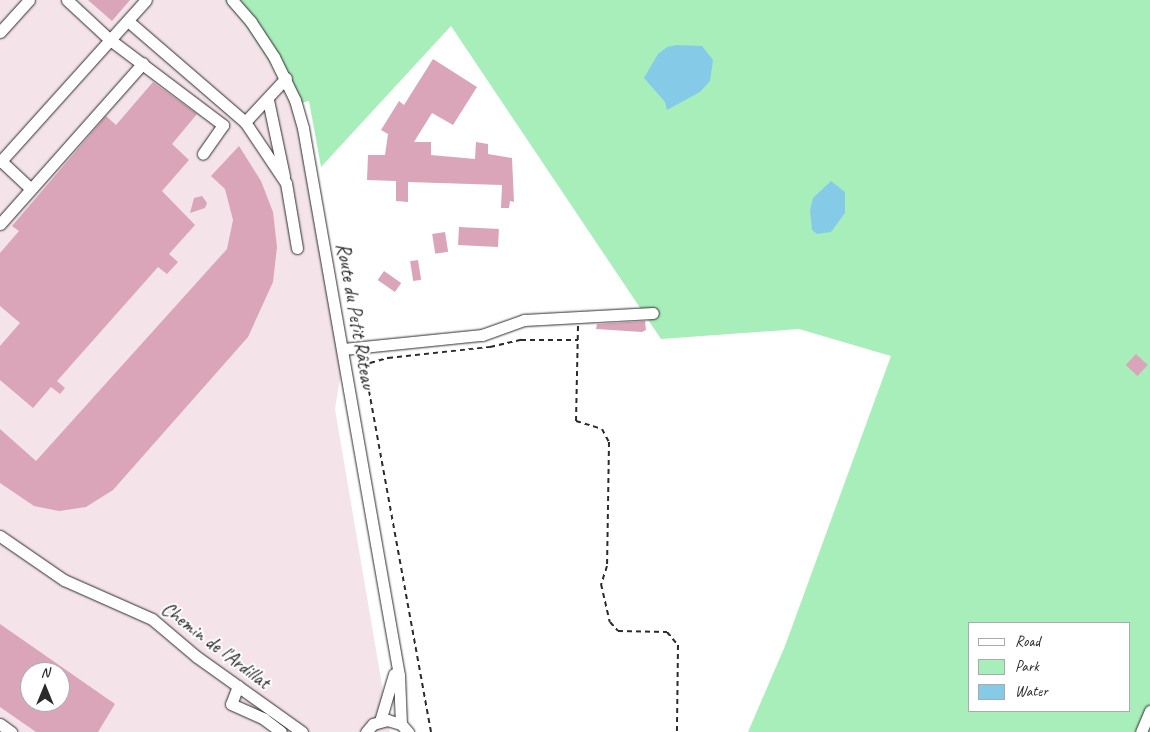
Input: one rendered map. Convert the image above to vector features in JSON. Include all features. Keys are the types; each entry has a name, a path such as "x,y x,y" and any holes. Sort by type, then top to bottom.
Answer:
{"street":[{"path":"0,32 29,0"},
{"path":"67,0 109,40 142,63 223,126 203,154"},
{"path":"31,189 0,161 146,0"},
{"name":"Route du Petit Râteau","path":"232,0 251,22 286,78 303,128 344,349 396,658 404,728"},
{"path":"128,21 245,122 286,183"},
{"path":"0,224 142,63"},
{"path":"245,122 268,100 286,78"},
{"path":"268,100 286,183 297,248"},
{"path":"344,349 482,335 524,320 578,319 653,313"},
{"name":"Chemin de l'Ardillat","path":"0,536 64,580 152,619 238,686 302,732"},
{"name":"Route du Petit Râteau","path":"380,721 392,684 396,658"},
{"path":"238,686 231,704 264,719 281,732"},
{"path":"1141,732 1150,711"},
{"path":"366,732 380,721 404,728"},
{"path":"0,724 11,732"}],"path":[{"path":"578,319 576,421 602,429 609,442 607,566 601,584 610,622 618,631 667,632 678,645 677,732"},
{"path":"431,732 366,376 370,363 388,358 490,347 521,340 578,340"}],"shaded area":[{"path":"0,0 224,0 245,25 297,104 341,373 335,409 390,732 0,732"}],"green space":[{"path":"224,0 1150,0 1150,732 748,732 785,646 891,356 799,329 661,339 451,26 321,167 309,101 297,104 245,25"}],"water":[{"path":"677,45 702,46 713,60 710,81 700,92 667,110 665,102 644,78 658,54 667,47"},
{"path":"831,181 845,192 845,213 831,232 817,234 812,230 810,210 813,198"}],"building":[{"path":"88,0 130,0 112,21"},
{"path":"433,59 477,87 453,125 432,113 414,142 431,142 431,155 475,159 476,142 488,144 488,154 512,158 514,202 510,201 509,208 501,208 502,185 408,182 408,202 396,201 396,181 367,180 368,155 385,155 388,134 381,130 399,101 404,105"},
{"path":"153,82 197,114 172,144 189,160 162,191 195,225 169,254 178,262 167,274 158,267 57,381 65,388 60,394 51,387 33,408 0,380 0,346 20,323 0,306 0,253 19,231 12,226 106,116 116,125"},
{"path":"239,146 261,181 273,212 277,247 273,282 248,337 113,490 86,507 59,511 34,506 0,483 0,429 36,461 227,249 233,220 225,189 211,176"},
{"path":"202,196 207,203 205,208 190,213 194,198"},
{"path":"459,227 499,229 498,247 458,245"},
{"path":"445,232 448,252 435,254 432,234"},
{"path":"418,260 421,280 413,281 410,261"},
{"path":"384,271 401,283 395,292 378,280"},
{"path":"645,321 646,330 642,332 596,329 597,324"},
{"path":"1136,354 1148,365 1137,376 1126,365"},
{"path":"0,624 55,662 20,662 20,712 70,712 70,673 115,704 98,732 36,732 0,707"}]}
